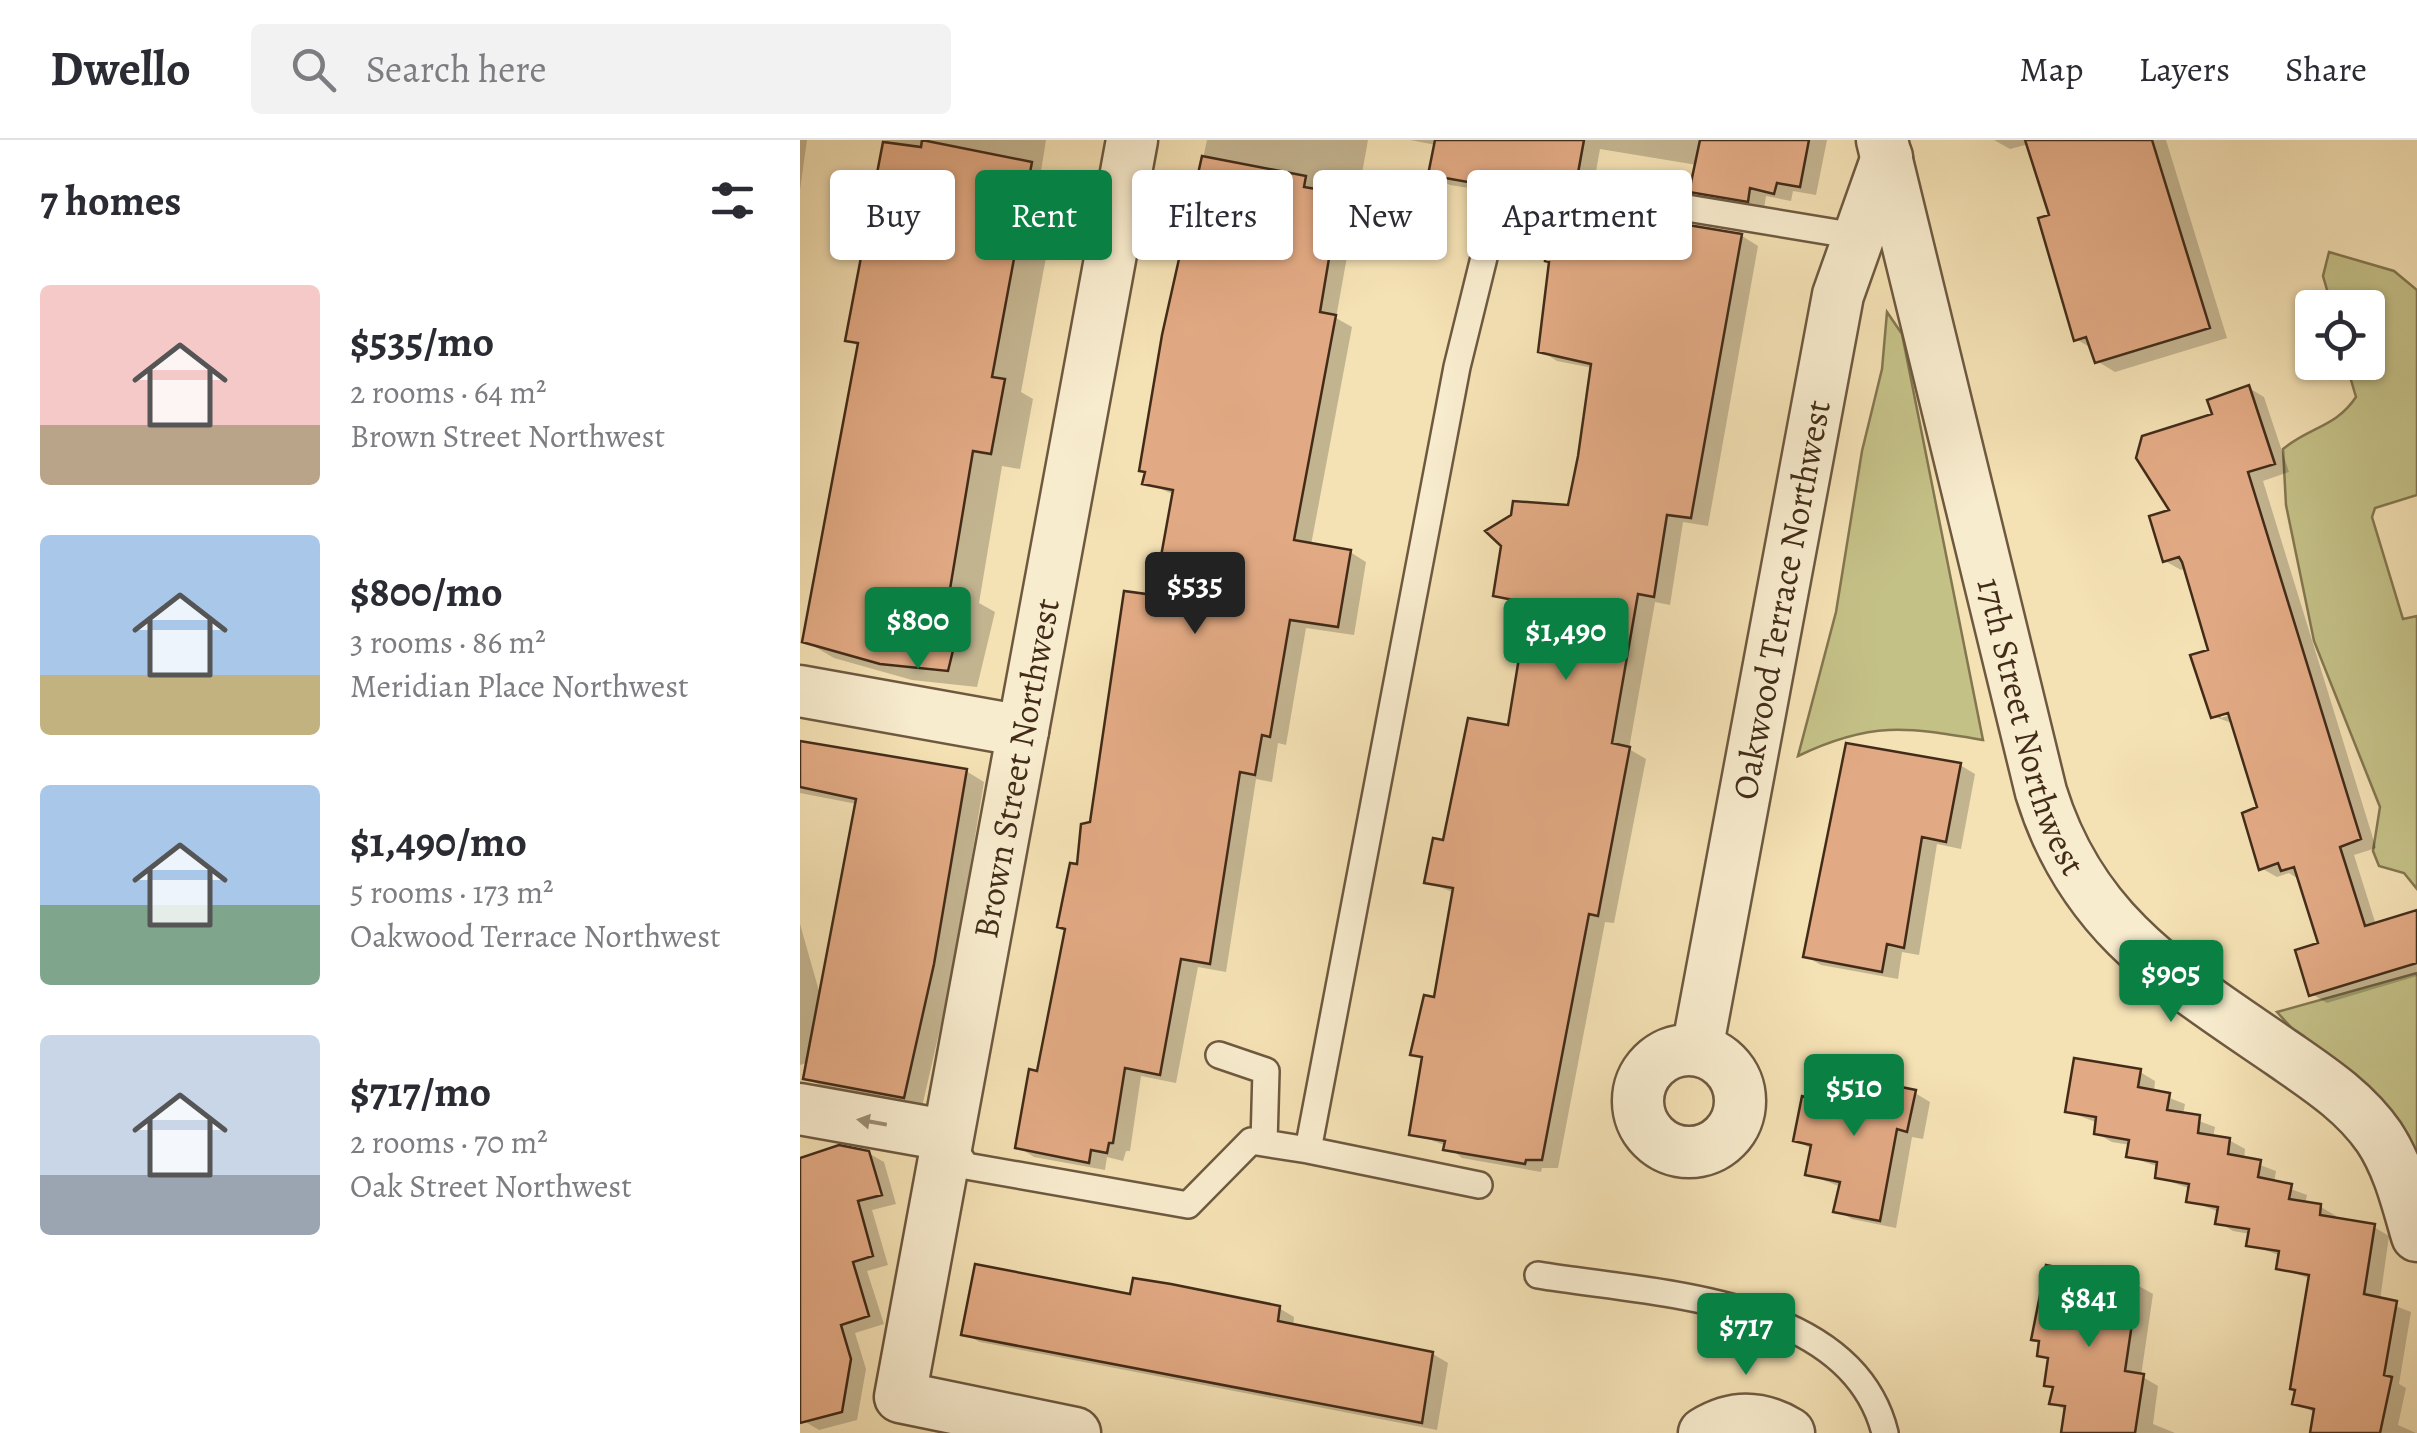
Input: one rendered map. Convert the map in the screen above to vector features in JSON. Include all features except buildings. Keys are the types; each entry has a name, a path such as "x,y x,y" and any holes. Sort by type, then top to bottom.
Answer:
{"street":[{"name":"Brown Street Northwest","path":"1075,1433 900,1397 945,1135 1132,140"},
{"name":"Oakwood Terrace Northwest","path":"1697,1050 1838,295 1884,148"},
{"name":"17th Street Northwest","path":"1884,148 2040,792 2058,839 2081,883 2136,948 2358,1112 2395,1165 2417,1236"},
{"path":"800,692 1023,732"},
{"path":"800,1109 945,1135"},
{"path":"1704,1433 1720,1423 1747,1418 1772,1423 1788,1433"}],"lane":[{"path":"1308,1150 1457,367 1492,225 1516,196 1566,188 1856,236"},
{"path":"1219,1055 1266,1071 1264,1144"},
{"path":"945,1135 966,1166 1188,1205 1250,1141 1479,1185"},
{"path":"1538,1275 1742,1309 1779,1322 1849,1368 1869,1393 1884,1433"}],"shaded area":[{"path":"2329,252 2394,271 2417,290 2417,495 2375,508 2372,517 2403,619 2417,616 2417,889 2404,873 2379,866 2373,851 2380,807 2314,641 2286,505 2283,449 2348,407 2356,397 2351,380 2385,380 2385,290 2327,290 2323,276"},
{"path":"1887,312 1902,334 1983,740 1889,730 1847,737 1798,756 1836,612 1862,451 1882,369"},
{"path":"2417,973 2417,1166 2277,1012"}]}
